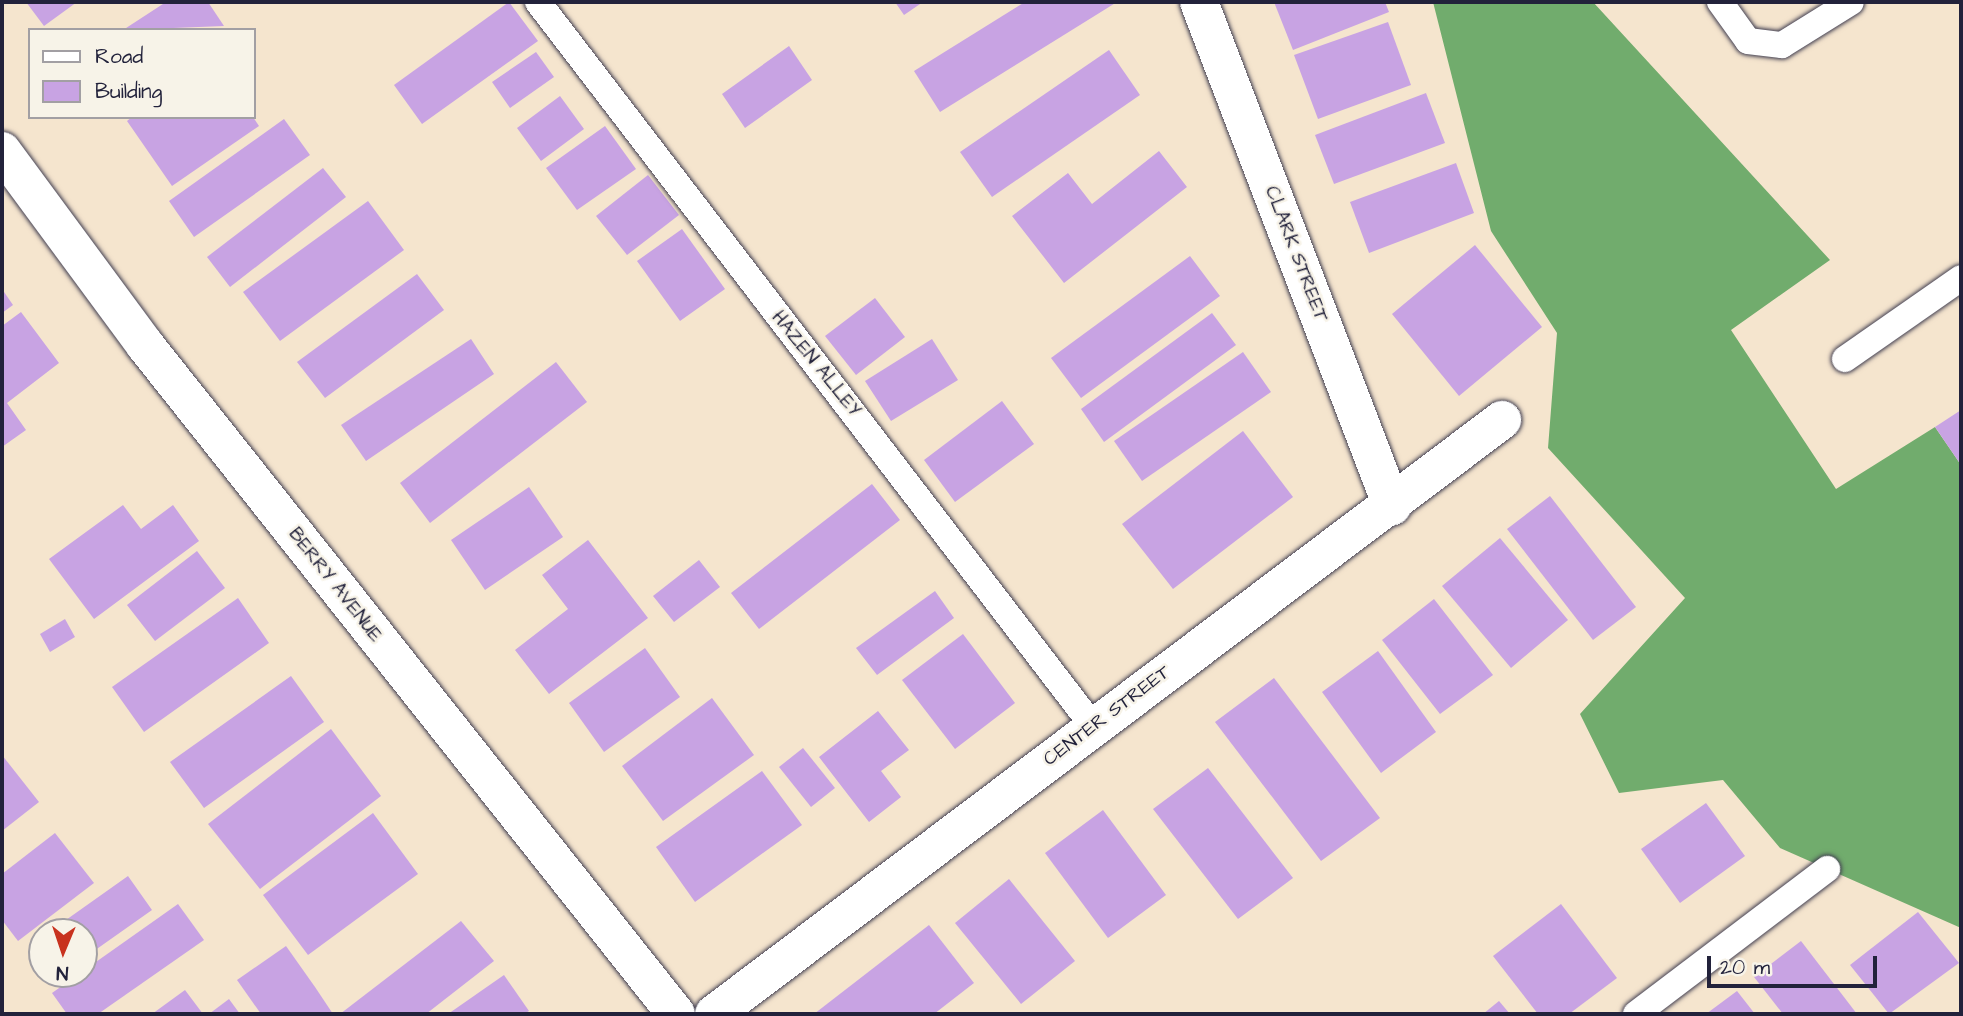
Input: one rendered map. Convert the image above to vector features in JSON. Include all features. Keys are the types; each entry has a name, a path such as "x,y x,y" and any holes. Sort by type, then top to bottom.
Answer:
{"street":[{"name":"CLARK STREET","path":"1199,2 1392,506"},
{"name":"BERRY AVENUE","path":"2,150 145,345 676,1014"},
{"name":"CENTER STREET","path":"714,1014 1093,726 1392,506 1502,420"}],"lane":[{"name":"HAZEN ALLEY","path":"538,2 1093,726"},
{"path":"1720,2 1748,41 1782,45 1851,2"},
{"path":"1844,359 1961,278"},
{"path":"1636,1014 1827,869"}],"green space":[{"path":"1433,2 1593,2 1830,260 1731,330 1836,489 1935,427 1961,465 1961,928 1780,848 1723,780 1619,793 1580,714 1685,598 1548,448 1557,333 1491,231"}],"building":[{"path":"26,2 77,2 44,26"},
{"path":"166,2 208,2 224,26 174,28 126,28"},
{"path":"509,2 538,41 422,124 394,85"},
{"path":"895,2 923,2 904,15"},
{"path":"1025,2 1117,2 940,112 914,71"},
{"path":"1274,2 1385,2 1389,12 1293,50"},
{"path":"1388,22 1411,85 1318,119 1294,55"},
{"path":"789,46 812,80 745,128 722,94"},
{"path":"1109,50 1140,95 992,197 960,152"},
{"path":"536,52 554,77 510,108 492,82"},
{"path":"1426,93 1445,143 1334,184 1315,135"},
{"path":"560,96 584,129 541,161 517,128"},
{"path":"254,119 259,126 172,186 127,121"},
{"path":"284,119 310,155 194,237 169,201"},
{"path":"605,126 636,169 577,210 546,168"},
{"path":"1159,151 1187,187 1064,283 1012,216 1068,173 1092,204"},
{"path":"1456,163 1474,213 1369,253 1350,202"},
{"path":"323,168 346,197 230,287 207,257"},
{"path":"648,175 679,215 627,255 596,216"},
{"path":"368,201 404,250 280,341 243,292"},
{"path":"682,229 725,289 680,321 637,261"},
{"path":"1475,245 1542,327 1459,396 1392,314"},
{"path":"1190,256 1220,296 1081,398 1051,358"},
{"path":"417,274 444,310 325,398 297,362"},
{"path":"2,289 13,305 2,313"},
{"path":"875,298 905,337 856,375 825,336"},
{"path":"21,312 59,363 7,403 26,430 2,447 2,326"},
{"path":"1212,313 1236,345 1104,442 1081,409"},
{"path":"471,339 494,374 366,461 341,425"},
{"path":"932,339 958,380 891,421 865,381"},
{"path":"1243,352 1271,392 1142,481 1114,441"},
{"path":"556,362 587,402 430,523 400,483"},
{"path":"1002,401 1034,444 955,502 924,460"},
{"path":"1961,410 1961,465 1935,427"},
{"path":"1243,431 1293,497 1173,589 1122,524"},
{"path":"872,484 900,520 759,629 731,593"},
{"path":"529,487 563,537 485,590 451,540"},
{"path":"1550,496 1636,607 1593,640 1507,529"},
{"path":"123,505 141,529 173,505 199,541 94,619 49,559"},
{"path":"1500,538 1568,620 1511,668 1442,586"},
{"path":"588,540 648,618 549,694 515,650 568,609 542,575"},
{"path":"197,551 225,588 155,641 127,605"},
{"path":"699,560 720,587 674,622 653,596"},
{"path":"935,591 954,618 877,675 856,648"},
{"path":"238,598 269,643 144,732 112,687"},
{"path":"1434,599 1493,675 1440,714 1382,640"},
{"path":"65,619 75,637 50,652 40,634"},
{"path":"963,634 1015,703 955,749 902,680"},
{"path":"645,648 680,697 604,752 569,703"},
{"path":"1378,651 1436,732 1381,773 1322,692"},
{"path":"291,676 324,722 204,808 170,762"},
{"path":"1274,678 1380,818 1321,861 1215,722"},
{"path":"712,698 754,755 663,821 622,766"},
{"path":"878,711 909,750 881,771 901,797 869,822 819,757"},
{"path":"331,729 381,796 260,889 208,824"},
{"path":"803,748 835,788 811,807 779,767"},
{"path":"2,755 39,802 2,831"},
{"path":"1208,768 1293,878 1238,919 1153,809"},
{"path":"762,771 802,825 695,902 656,847"},
{"path":"1706,803 1745,856 1680,903 1641,849"},
{"path":"1103,810 1166,895 1108,938 1045,853"},
{"path":"373,813 418,874 308,955 263,895"},
{"path":"55,833 94,883 48,918 28,918 28,933 18,941 2,920 2,874"},
{"path":"128,876 152,910 98,948 98,918 69,918"},
{"path":"1009,879 1075,961 1021,1004 955,923"},
{"path":"178,904 204,940 98,1014 67,1014 52,993 59,988 98,988 98,961"},
{"path":"1561,904 1617,978 1569,1014 1538,1014 1493,956"},
{"path":"1918,912 1959,963 1889,1014 1850,965"},
{"path":"461,921 494,961 426,1014 340,1014"},
{"path":"929,925 974,983 934,1014 814,1014"},
{"path":"1801,941 1857,1014 1783,1014 1754,977"},
{"path":"286,946 333,1014 261,1014 237,980"},
{"path":"504,975 529,1011 524,1014 448,1014"},
{"path":"185,990 203,1014 152,1014"},
{"path":"1737,991 1755,1014 1706,1014"},
{"path":"229,999 240,1014 209,1014"},
{"path":"1499,1001 1510,1014 1483,1014"}]}
